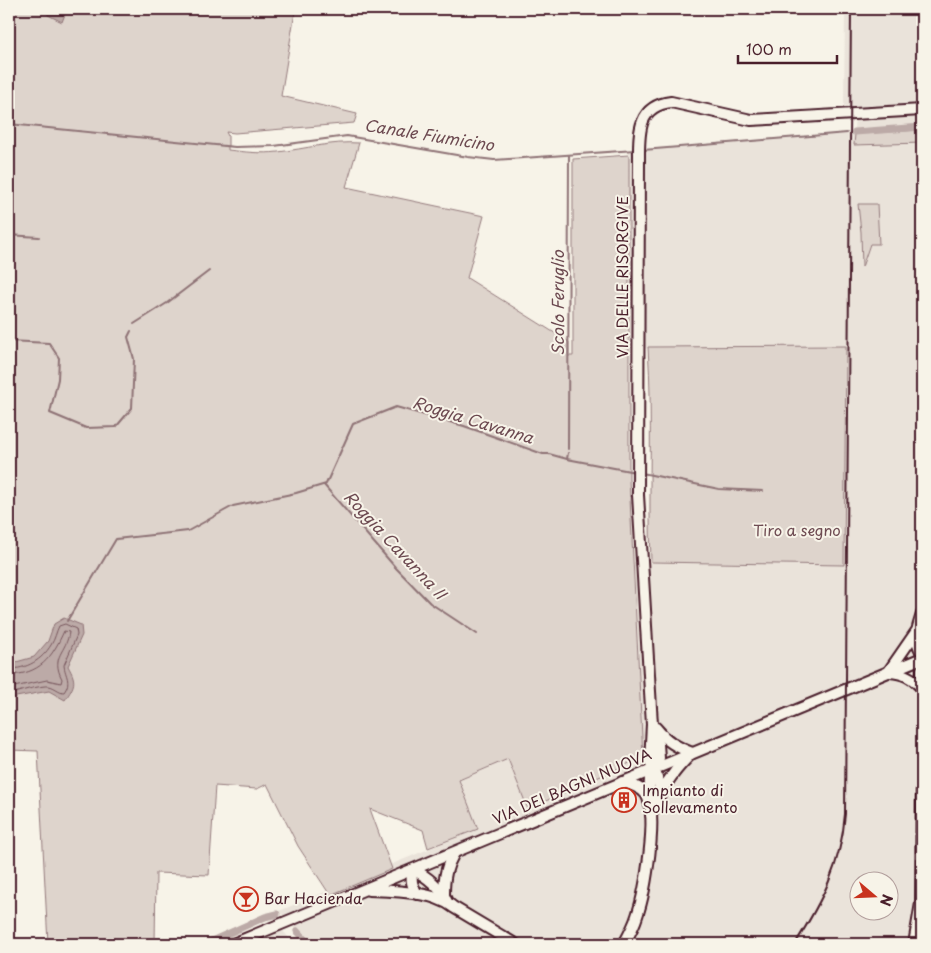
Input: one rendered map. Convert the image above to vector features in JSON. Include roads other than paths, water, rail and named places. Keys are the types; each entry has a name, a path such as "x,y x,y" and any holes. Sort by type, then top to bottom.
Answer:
{"street":[{"name":"VIA DELLE RISORGIVE","path":"651,816 649,800 650,778 659,758 658,744 652,724 637,457 639,143 642,122 648,112 662,103 671,102 751,120 922,110"},
{"path":"922,614 916,632 889,672 906,674 915,681 922,692"},
{"path":"916,632 917,643 922,653"},
{"name":"VIA DEI BAGNI NUOVA","path":"233,944 922,658"},
{"path":"922,669 922,692"},
{"path":"624,944 637,916 643,896 651,816 661,790 679,766 692,753 665,739 652,724"},
{"path":"654,769 661,790"},
{"path":"622,782 635,786 644,792 649,800"},
{"path":"914,944 920,903 922,785"},
{"path":"445,898 444,876 454,853"},
{"path":"417,894 411,883 413,870 420,872 453,907 515,944"},
{"path":"365,890 445,898"}],"water":[{"path":"48,9 67,9 62,22 48,15"},
{"path":"64,618 81,625 82,635 68,666 74,680 71,691 65,700 49,691 16,697 9,701 9,664 34,657 48,641 54,624"}],"waterway":[{"path":"9,19 16,9"},
{"name":"Canale Fiumicino","path":"9,124 235,147 274,146 347,136 494,160 635,150"},
{"name":"Canale Fiumicino","path":"855,132 922,127"},
{"name":"Canale Fiumicino","path":"643,150 847,133"},
{"name":"Scolo Feruglio","path":"568,449 569,156"},
{"path":"9,235 39,237"},
{"path":"134,324 167,303 209,271"},
{"path":"9,341 49,343 59,358 58,379 50,413 86,428 116,427 132,408 134,359 128,337 131,331"},
{"name":"Roggia Cavanna","path":"67,621 116,539 188,531 233,506 296,493 326,484 353,424 396,407 464,426 543,454 567,459 568,453"},
{"path":"567,459 635,472"},
{"path":"642,473 719,489 763,491"},
{"name":"Roggia Cavanna II","path":"324,485 395,567 430,603 477,634"},
{"path":"205,944 265,917 277,914"},
{"path":"297,931 309,944"}],"railway":[{"path":"795,944 814,913 829,882 839,850 845,814 851,9"}],"place":[{"name":"Impianto di Sollevamento","path":"624,800"},
{"name":"Bar Hacienda","path":"246,899"}],"park label":[{"name":"Tiro a segno","path":"797,531"}]}
